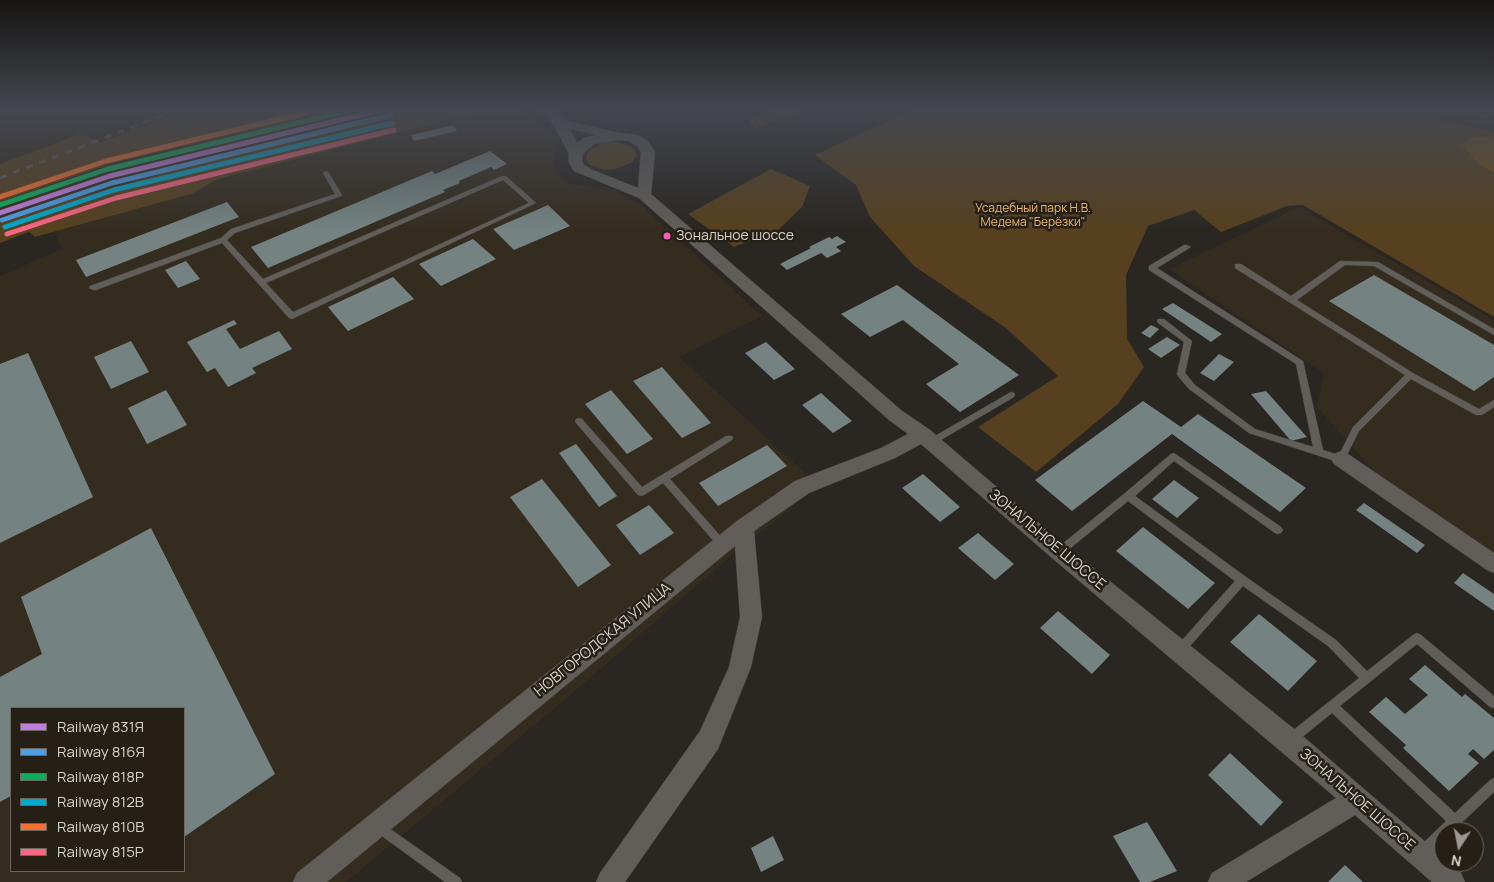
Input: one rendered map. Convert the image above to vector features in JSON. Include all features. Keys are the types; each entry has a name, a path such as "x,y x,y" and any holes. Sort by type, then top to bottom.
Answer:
{"street":[{"name":"ЗОНАЛЬНОЕ ШОССЕ","path":"574,149 576,154 575,161 579,168 644,195 895,415 927,438 1059,552 1288,741 1452,882"},
{"path":"576,154 579,149"},
{"path":"644,195 648,152 646,149"},
{"path":"599,176 629,173 639,169 647,160"},
{"name":"НОВГОРОДСКАЯ УЛИЦА","path":"306,882 377,826 721,543 802,487 927,438"},
{"path":"1341,459 1494,564"},
{"path":"609,882 709,740 740,668 751,617 744,527"},
{"path":"1221,882 1356,800"}],"lane":[{"path":"93,288 223,240 233,231 339,195 326,173"},
{"path":"223,240 292,316 533,203 504,176 262,282"},
{"path":"1187,247 1152,268 1300,363 1318,453"},
{"path":"1291,300 1343,263 1374,264 1494,332"},
{"path":"1238,266 1410,375 1479,413 1494,403"},
{"path":"1161,321 1188,340 1181,374 1192,386 1252,431 1341,459 1356,429 1410,375"},
{"path":"927,438 1010,395"},
{"path":"579,421 641,492 729,438"},
{"path":"1059,552 1174,456 1278,530"},
{"path":"664,478 721,543"},
{"path":"1128,496 1242,580 1332,643 1367,679"},
{"path":"1178,651 1242,580"},
{"path":"1288,741 1417,638 1494,703"},
{"path":"1332,706 1455,821"},
{"path":"1420,854 1494,784"},
{"path":"377,826 456,882"}],"shaded area":[{"path":"0,149 40,149 0,164"},
{"path":"172,149 249,149 0,219 0,202 113,163"},
{"path":"334,149 556,149 552,165 570,184 615,190 641,205 762,316 679,357 804,472 809,493 731,556 569,696 346,882 0,882 0,276 62,249 54,232 191,194 217,179"},
{"path":"1466,149 1494,149 1494,173 1481,166"},
{"path":"1299,207 1494,320 1494,556 1381,479 1317,407 1324,373 1169,269"}],"green space":[{"path":"40,149 172,149 113,163 0,202 0,164"},
{"path":"249,149 335,149 218,179 191,194 35,237 29,232 0,243 0,219"},
{"path":"591,149 634,149 636,157 632,162 616,169 605,170 589,164 586,159"},
{"name":"Усадебный парк Н.В. Медема \"Берёзки\"","path":"828,149 1477,149 1481,166 1494,173 1494,317 1303,205 1287,206 1221,232 1194,210 1148,226 1126,275 1127,339 1144,367 1118,404 1036,472 978,427 1058,376 1006,328 914,266 870,217 856,185 815,155"},
{"path":"771,169 810,186 802,207 778,230 734,247 688,214"}],"building":[{"path":"490,151 507,164 494,170 491,167 459,181 460,183 443,190 445,192 268,268 251,247 432,171 435,174"},
{"path":"227,202 239,217 86,277 76,260"},
{"path":"548,205 570,226 514,250 493,229"},
{"path":"837,236 846,242 836,247 841,251 827,258 821,253 787,270 780,264 829,237 832,239"},
{"path":"473,239 496,259 441,286 419,264"},
{"path":"186,261 200,279 178,288 165,270"},
{"path":"1374,275 1494,345 1494,377 1474,391 1329,301"},
{"path":"393,277 414,299 348,331 328,307"},
{"path":"897,285 1019,375 960,412 926,384 959,364 903,320 870,337 841,314"},
{"path":"1173,303 1222,334 1211,342 1162,309"},
{"path":"234,320 237,324 226,329 240,349 279,331 292,349 252,368 256,373 228,387 215,368 207,372 187,342"},
{"path":"1151,325 1159,329 1150,338 1141,333"},
{"path":"1167,337 1180,345 1161,358 1148,349"},
{"path":"131,341 149,372 111,389 94,357"},
{"path":"766,342 795,369 774,380 745,353"},
{"path":"28,353 93,497 0,543 0,364"},
{"path":"1219,354 1234,362 1214,381 1200,373"},
{"path":"662,367 711,423 682,438 633,381"},
{"path":"166,390 187,425 147,444 128,408"},
{"path":"611,390 653,439 627,454 585,404"},
{"path":"1266,391 1307,437 1291,441 1251,394"},
{"path":"821,393 852,421 833,433 802,405"},
{"path":"1143,401 1181,427 1198,414 1306,488 1280,512 1172,434 1072,511 1035,480"},
{"path":"576,444 617,496 599,507 559,453"},
{"path":"767,445 787,466 718,506 699,483"},
{"path":"923,474 960,507 940,522 902,488"},
{"path":"542,479 611,565 578,587 510,497"},
{"path":"1174,480 1199,498 1177,518 1152,499"},
{"path":"1364,503 1425,545 1417,553 1356,510"},
{"path":"649,505 674,533 640,555 616,525"},
{"path":"1143,527 1215,583 1188,609 1116,551"},
{"path":"151,528 275,774 185,836 185,707 10,707 10,797 0,802 0,677 42,654 21,597"},
{"path":"978,533 1014,564 995,580 958,548"},
{"path":"1463,573 1494,594 1494,611 1454,583"},
{"path":"1058,611 1110,655 1092,674 1040,628"},
{"path":"1259,614 1317,661 1288,691 1230,642"},
{"path":"1425,665 1462,697 1465,694 1494,718 1494,750 1484,759 1473,749 1468,754 1479,763 1449,791 1403,748 1406,745 1369,712 1386,697 1405,714 1428,695 1409,679"},
{"path":"1230,753 1283,802 1261,826 1208,775"},
{"path":"1147,822 1177,871 1150,882 1140,882 1113,836"},
{"path":"773,836 784,860 761,872 751,848"},
{"path":"1345,865 1363,882 1328,882"}],"railway":[{"path":"0,178 75,149"}],"rail line":[{"name":"810В","path":"0,197 106,161 155,149"},
{"name":"818Р","path":"0,205 108,169 190,149"},
{"name":"831Я","path":"0,213 110,176 220,149"},
{"name":"816Я","path":"2,220 112,183 251,149"},
{"name":"812В","path":"5,227 114,190 284,149"},
{"name":"815Р","path":"7,234 116,198 316,149"}],"place":[{"name":"Зональное шоссе","path":"667,236"}]}
